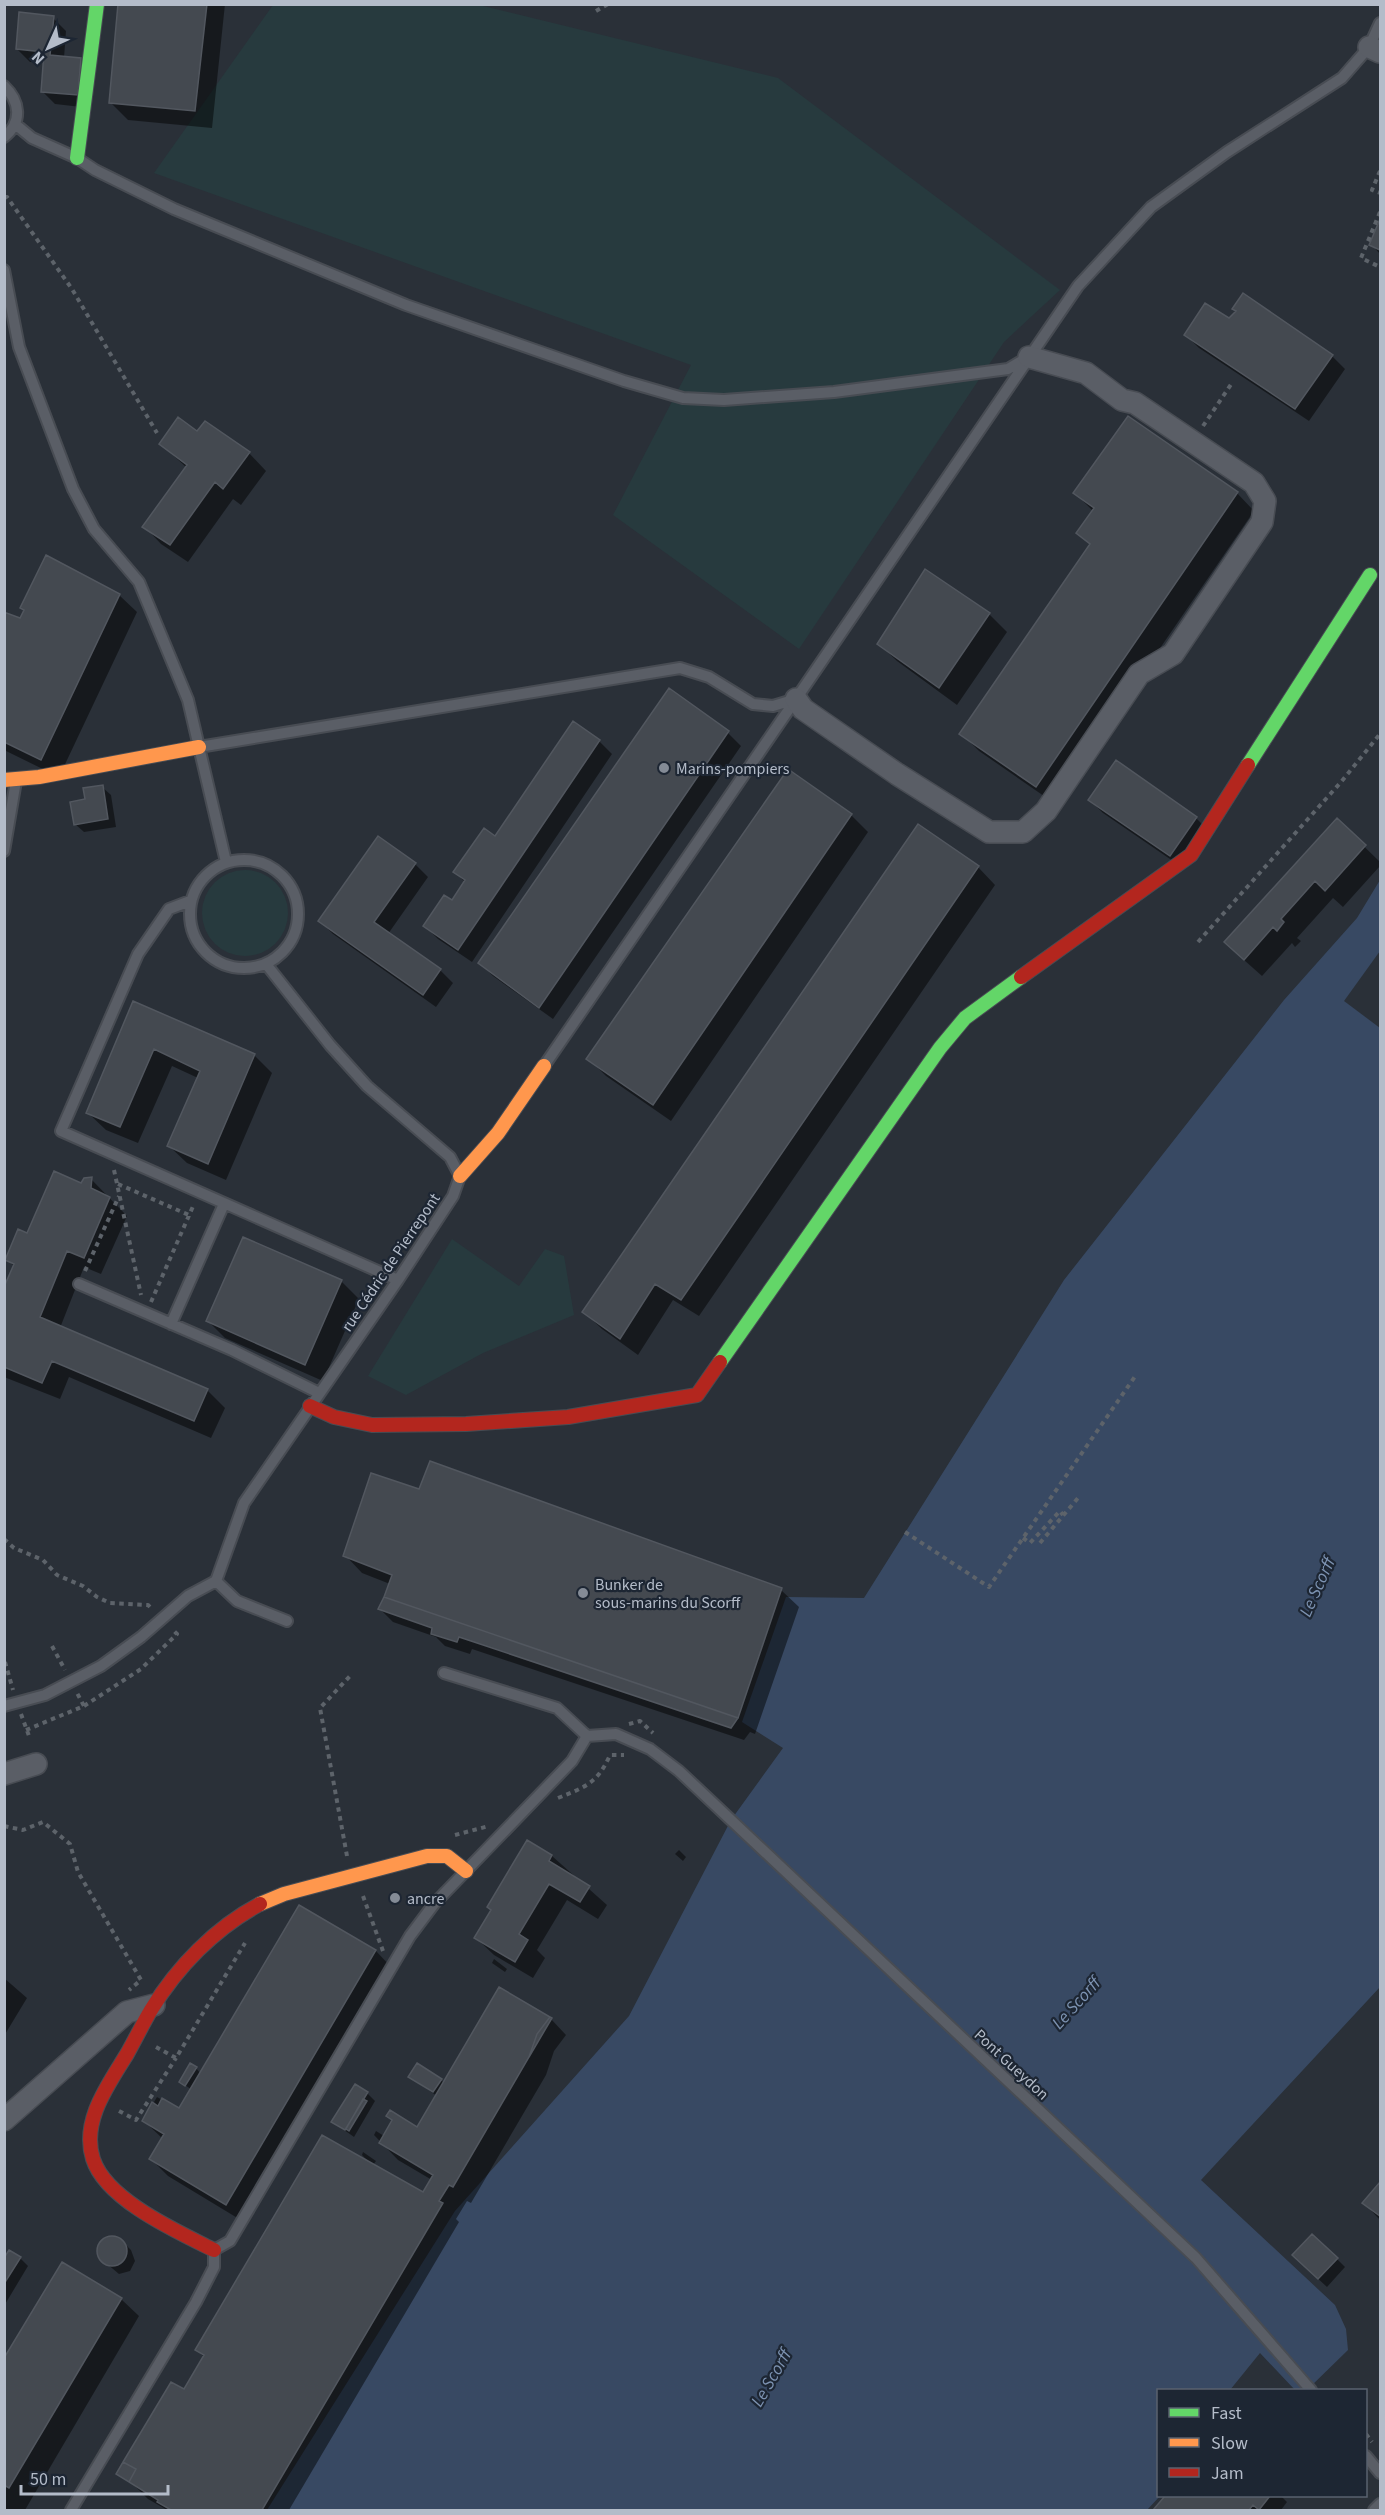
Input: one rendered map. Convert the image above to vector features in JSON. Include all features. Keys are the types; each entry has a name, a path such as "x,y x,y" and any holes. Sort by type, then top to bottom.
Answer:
{"street":[{"path":"77,158 97,4"},
{"path":"796,699 803,709 897,774 989,832 1023,832 1046,811 1139,674 1173,654 1262,522 1265,501 1254,483 1135,403 1122,400 1086,373 1029,357"},
{"path":"310,1406 334,1417 372,1425 466,1424 568,1417 697,1395 940,1048 965,1018 1191,855 1370,575"},
{"path":"10,780 199,747"},
{"path":"460,1176 498,1133 544,1066"},
{"path":"4,1774 36,1764"},
{"path":"214,2250 121,2198 104,2181 93,2161 89,2136 100,2100 138,2036 153,2005 186,1965 225,1925 259,1904 427,1856 447,1856 466,1870"},
{"path":"4,2120 127,2012 153,2005"}],"lane":[{"path":"544,1066 1078,286 1151,207 1227,152 1342,78 1375,50 1380,23"},
{"path":"4,86 12,93 17,103 18,114 15,124 4,137"},
{"path":"15,124 32,138 77,158 94,170 174,209 406,305 624,381 683,398 724,400 834,392 1008,369 1029,357"},
{"path":"4,270 19,347 73,489 94,529 139,582 188,700 226,862"},
{"path":"199,747 680,668 709,677 753,704 773,706 796,699"},
{"path":"4,851 10,780"},
{"path":"244,859 262,862 278,870 290,884 297,901 298,919 294,937 284,952 266,964 252,968 234,968 218,962 204,951 194,936 189,919 190,901 197,884 210,871 226,862 244,859"},
{"path":"190,901 169,909 138,954 61,1131 398,1280"},
{"path":"266,964 330,1045 367,1086 450,1157 460,1176"},
{"name":"rue Cédric de Pierrepont","path":"216,1581 244,1503 398,1280 453,1196 460,1176"},
{"path":"171,1324 224,1204"},
{"path":"79,1284 319,1393"},
{"path":"4,1706 45,1695 101,1666 188,1596 216,1581 237,1601 287,1622"},
{"path":"72,2511 196,2302 214,2267 214,2250 230,2241 410,1935 434,1904 572,1761 587,1736 557,1708 444,1673"},
{"name":"Pont Gueydon","path":"587,1736 616,1734 651,1749 680,1771 1196,2258 1309,2389"},
{"path":"1367,2458 1380,2473"},
{"path":"1374,2511 1380,2504"}],"path":[{"path":"596,11 608,4"},
{"path":"1380,171 1372,190 1380,193"},
{"path":"4,197 7,197 72,289 157,432"},
{"path":"1380,212 1360,258 1380,267"},
{"path":"1193,442 1232,383"},
{"path":"1198,942 1341,782 1380,734"},
{"path":"111,1153 145,1313"},
{"path":"118,1184 189,1215"},
{"path":"145,1313 200,1193"},
{"path":"79,1284 120,1195"},
{"path":"905,1532 989,1587 1136,1375"},
{"path":"1040,1543 1078,1498"},
{"path":"1023,1538 1030,1543 1060,1511 1063,1515"},
{"path":"4,1539 15,1548 43,1560 57,1575 83,1586 97,1597 110,1603 148,1605 177,1634 141,1669 84,1706"},
{"path":"350,1676 320,1708 346,1854 383,1949 378,1959"},
{"path":"550,1806 558,1798 592,1783 604,1769 610,1755 628,1754"}],"green space":[{"path":"273,5 479,5 778,78 1060,290 1004,342 799,649 613,515 691,365 154,173"},
{"path":"245,870 262,873 276,882 285,896 288,913 285,930 276,944 262,953 245,956 228,953 214,944 205,930 202,913 205,896 214,882 228,873"},
{"path":"452,1239 519,1286 545,1249 564,1256 574,1315 483,1353 406,1395 368,1376"}],"water":[{"name":"Le Scorff","path":"1380,880 1380,1987 1201,2180 1335,2305 1346,2329 1348,2350 1308,2389 1294,2389 1260,2353 1231,2389 1157,2389 1157,2497 1159,2497 1147,2510 267,2510 455,2211 629,2016 731,1820 783,1748 742,1722 786,1597 864,1598 1064,1280 1284,1000 1357,918"}],"pier":[{"path":"1380,951 1380,1028 1344,1001"}],"building":[{"path":"118,4 207,4 195,111 109,103"},
{"path":"19,12 54,16 50,55 81,58 78,95 41,92 44,52 16,49"},
{"path":"1380,219 1380,250 1369,245"},
{"path":"1243,293 1333,355 1295,409 1184,335 1205,303 1229,318 1236,311 1232,309"},
{"path":"1128,416 1238,492 1036,787 959,734 1090,544 1076,533 1094,508 1073,493"},
{"path":"178,417 197,431 205,421 250,452 223,489 215,482 170,545 142,527 187,465 159,444"},
{"path":"46,555 120,594 41,760 4,742 4,612 20,618 24,610 20,608"},
{"path":"925,569 990,613 939,688 877,644"},
{"path":"669,688 729,731 539,1008 478,963"},
{"path":"573,721 600,740 458,950 423,926 444,895 452,900 465,880 453,872 484,828 495,836"},
{"path":"1116,760 1197,817 1170,856 1088,800"},
{"path":"788,769 852,814 653,1105 586,1059"},
{"path":"103,785 108,819 74,825 70,802 85,799 83,788"},
{"path":"1337,818 1366,845 1325,891 1315,881 1281,919 1284,922 1277,931 1273,927 1244,960 1224,942"},
{"path":"918,824 979,866 681,1300 655,1284 620,1339 582,1312"},
{"path":"378,836 416,863 374,922 441,969 423,995 318,921"},
{"path":"133,1001 255,1054 208,1164 167,1146 200,1071 154,1049 120,1127 86,1113"},
{"path":"54,1171 81,1183 84,1178 92,1177 91,1188 110,1197 84,1258 67,1251 40,1317 208,1389 194,1421 52,1361 42,1383 4,1367 4,1287 14,1264 5,1260 18,1229 27,1233"},
{"path":"243,1237 342,1280 305,1365 206,1321"},
{"name":"Bunker de sous-marins du Scorff","path":"430,1461 782,1588 738,1718 384,1597 392,1575 343,1556 371,1473 419,1489"},
{"path":"384,1597 738,1718 731,1728 459,1637 457,1642 431,1634 432,1628 378,1609"},
{"path":"527,1840 552,1855 549,1861 590,1886 580,1902 549,1884 519,1934 528,1940 515,1962 474,1938 491,1910 487,1907"},
{"path":"299,1905 376,1950 226,2205 149,2159 164,2134 142,2121 152,2102 158,2106 162,2098 179,2108"},
{"path":"499,1987 550,2017 537,2034 529,2057 453,2187 449,2185 439,2201 443,2203 262,2510 171,2510 157,2502 158,2500 129,2482 136,2469 123,2462 171,2382 184,2389 204,2355 195,2350 322,2135 423,2192 433,2175 379,2143 392,2120 386,2116 390,2110 417,2127"},
{"path":"550,2017 552,2018 529,2057 537,2034"},
{"path":"190,2063 197,2067 185,2086 179,2082"},
{"path":"417,2063 442,2079 433,2092 408,2077"},
{"path":"355,2084 368,2092 345,2130 331,2122"},
{"path":"363,2099 367,2101 349,2131 346,2129"},
{"path":"1380,2182 1380,2216 1362,2203"},
{"path":"1312,2234 1338,2258 1318,2279 1292,2255"},
{"path":"112,2236 123,2240 127,2251 123,2262 112,2266 101,2262 97,2251 101,2240"},
{"path":"9,2250 21,2257 4,2284 4,2258"},
{"path":"62,2262 122,2298 9,2488 4,2485 4,2358"},
{"path":"123,2462 136,2469 129,2482 116,2474"},
{"path":"1164,2497 1269,2497 1259,2510 1253,2505 1249,2510 1153,2510"}],"traffic: fast":[{"path":"77,158 97,4"},
{"path":"1248,765 1370,575"},
{"path":"720,1362 940,1048 965,1018 1021,977"}],"traffic: slow":[{"path":"4,780 39,777 199,747"},
{"path":"460,1176 498,1133 544,1066"},
{"path":"260,1904 284,1894 427,1856 447,1856 466,1871"}],"traffic: jam":[{"path":"1021,977 1191,855 1248,765"},
{"path":"310,1406 334,1417 372,1425 466,1424 568,1417 697,1395 720,1362"},
{"path":"214,2250 163,2224 112,2188 100,2174 93,2159 90,2145 91,2131 98,2104 161,1994 198,1950 228,1925 260,1904"}],"place":[{"name":"Marins-pompiers","path":"664,768"},
{"name":"Bunker de sous-marins du Scorff","path":"583,1593"},
{"name":"ancre","path":"395,1898"}]}
